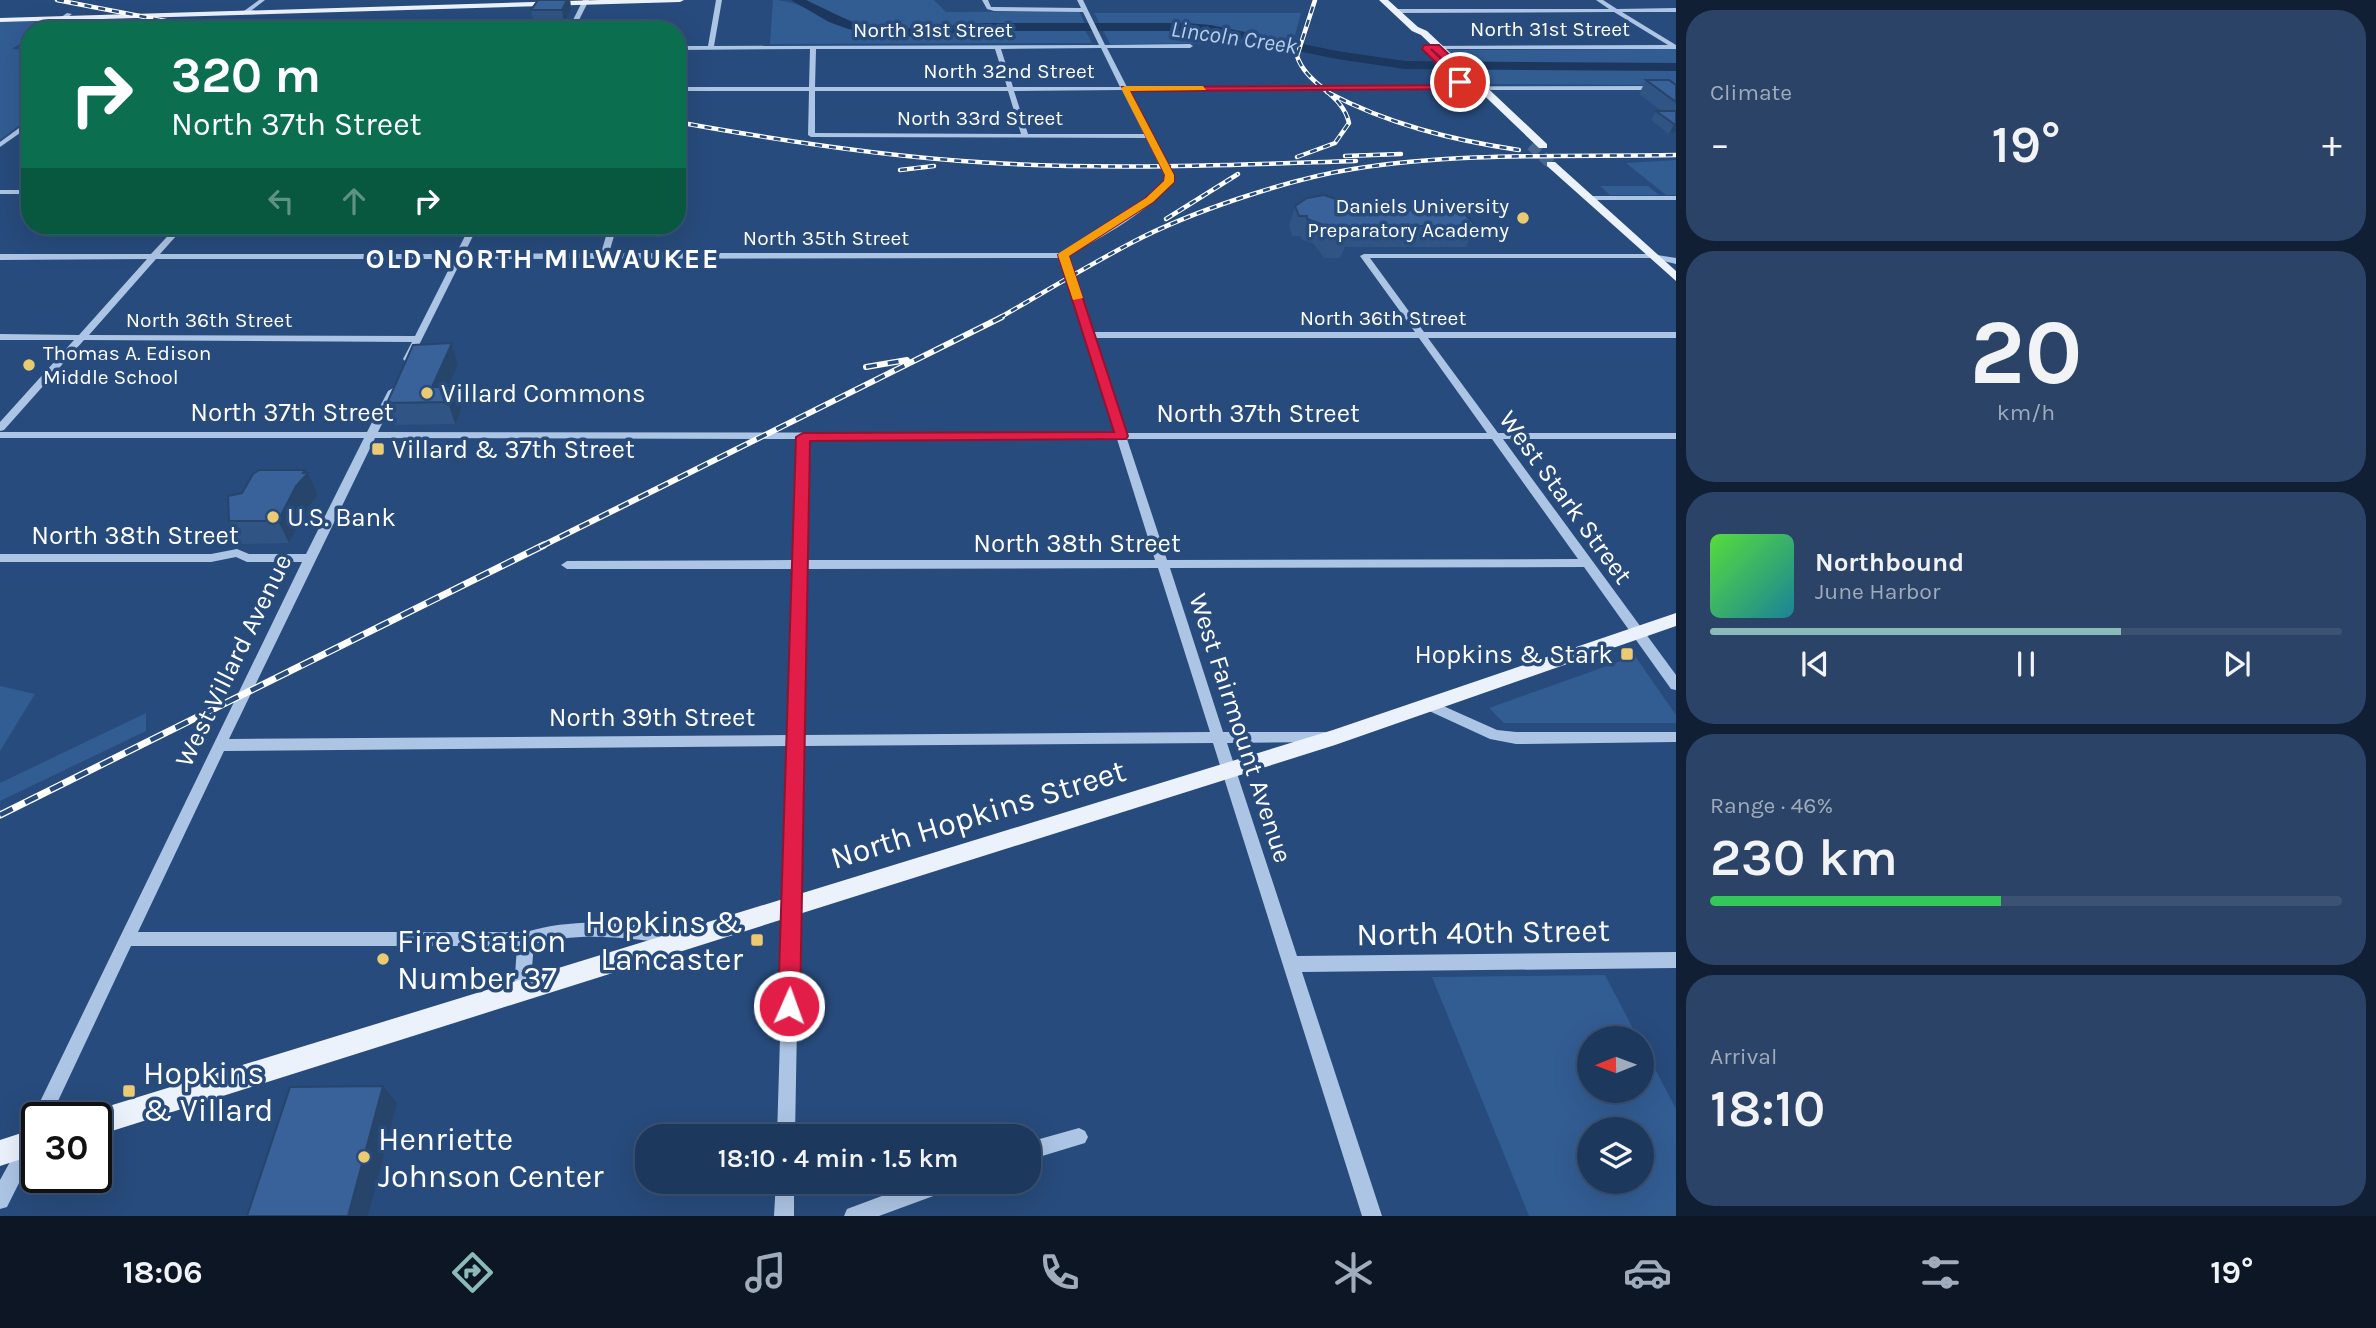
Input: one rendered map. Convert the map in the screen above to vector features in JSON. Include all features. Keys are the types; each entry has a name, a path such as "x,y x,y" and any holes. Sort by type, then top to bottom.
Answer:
{"main road":[{"path":"0,18 680,0"},
{"path":"1383,0 1415,29 1424,33 1435,52 1455,76 1479,88 1543,146"},
{"path":"1415,29 1413,33 1424,47 1447,57 1467,82 1531,145"},
{"path":"1675,262 1557,164 1588,198 1676,277"},
{"name":"North Hopkins Street","path":"112,1118 1335,737 1432,706 1676,619"},
{"path":"0,1153 21,1143"}],"street":[{"path":"246,12 262,0"},
{"path":"711,48 719,0"},
{"path":"1063,255 1100,233 1168,185 1170,175 1080,0"},
{"path":"1599,0 1675,47"},
{"path":"576,21 585,2"},
{"path":"986,3 1001,9 1085,9"},
{"path":"1395,10 1676,10"},
{"path":"59,21 66,16"},
{"name":"North 31st Street","path":"686,48 1190,46"},
{"name":"North 31st Street","path":"1435,52 1675,47"},
{"path":"811,89 813,48"},
{"path":"998,48 1025,136"},
{"name":"North 32nd Street","path":"686,89 1125,88 1467,82"},
{"path":"1479,88 1676,88"},
{"name":"North 33rd Street","path":"811,89 811,135 1150,136"},
{"path":"0,145 21,129"},
{"path":"11,137 21,137"},
{"path":"0,192 21,192"},
{"path":"1588,198 1676,198"},
{"path":"0,428 173,235"},
{"name":"West Villard Avenue","path":"49,1102 290,598 469,235"},
{"path":"604,257 610,235"},
{"name":"North 35th Street","path":"0,257 1063,255"},
{"name":"West Fairmount Avenue","path":"1063,255 1091,335 1372,1216"},
{"path":"1364,256 1651,256 1675,262"},
{"path":"1364,256 1421,336"},
{"name":"North 36th Street","path":"1091,335 1676,335"},
{"name":"West Stark Street","path":"1421,336 1676,685"},
{"name":"North 36th Street","path":"0,337 418,339"},
{"name":"North 37th Street","path":"0,435 1676,436"},
{"path":"786,1124 803,437"},
{"name":"North 38th Street","path":"0,558 211,558 237,553 247,558 312,558"},
{"name":"North 38th Street","path":"567,565 798,567 1587,563"},
{"path":"1432,706 1495,736 1676,737"},
{"name":"North 39th Street","path":"221,745 1335,737"},
{"path":"127,939 526,939 543,933 631,930 685,939"},
{"path":"522,990 526,939"},
{"name":"North 40th Street","path":"1291,964 1676,960"},
{"path":"1041,1148 1079,1137"},
{"path":"0,1200 21,1161"},
{"path":"784,1216 785,1194"},
{"path":"854,1216 913,1194"}],"shaded area":[{"path":"773,0 796,4 864,31 896,34 993,29 1085,30 1092,43 770,44"},
{"path":"807,0 934,0 946,12 1079,11 1086,26 979,26 903,30 868,27 809,5"},
{"path":"1094,13 1301,13 1293,43 1198,26 1101,26"},
{"path":"21,21 21,43 12,49 21,50 21,124 0,140 0,22"},
{"path":"1185,28 1218,31 1294,47 1293,50 1263,43 1110,44 1103,30"},
{"path":"1676,49 1676,85 1482,84 1446,50"},
{"path":"1676,160 1676,195 1666,195 1626,163"},
{"path":"1600,186 1648,186 1659,195 1610,195"},
{"path":"1635,656 1676,715 1676,723 1504,723 1489,708"},
{"path":"0,686 35,694 0,751"},
{"path":"146,713 146,731 0,801 0,783"},
{"path":"1605,975 1632,1026 1577,1026 1577,1103 1654,1103 1654,1067 1676,1109 1676,1216 1529,1216 1432,977"}],"building":[{"path":"538,0 567,0 562,10 531,10"},
{"path":"1646,80 1669,80 1676,85 1676,102"},
{"path":"1656,111 1676,111 1676,124 1674,124"},
{"path":"1324,195 1359,207 1376,207 1378,210 1461,210 1476,226 1348,226 1350,229 1343,229 1348,237 1331,238 1321,224 1307,219 1307,216 1299,216 1295,206 1307,198"},
{"path":"452,343 432,387 455,387 448,402 387,403 413,345"},
{"path":"259,470 305,470 303,473 308,473 296,486 278,521 229,521 228,496 242,493 253,474"},
{"name":"Henriette Johnson Center","path":"383,1086 348,1216 247,1216 290,1087"}],"waterway":[{"name":"Lincoln Creek","path":"797,0 852,26 900,33 984,27 1186,27 1211,29 1337,55 1405,65 1676,67"}],"tunnel":[{"path":"1531,145 1551,164"}],"railway":[{"path":"57,0 166,21"},
{"path":"1315,0 1297,56 1308,75 1328,92"},
{"path":"1297,157 1335,143 1349,123 1345,112 1328,92"},
{"path":"1328,92 1373,113 1420,129 1519,150"},
{"path":"686,124 854,150 1011,164 1159,166 1356,161"},
{"path":"1345,156 1401,154"},
{"path":"999,318 1099,260 1182,219 1300,180 1353,169 1433,160 1514,156 1676,155"},
{"path":"900,170 934,166"},
{"path":"1166,219 1238,174"},
{"path":"540,547 1002,317"},
{"path":"866,367 907,360"},
{"path":"0,815 544,545"}],"slow traffic":[{"path":"1077,298 1063,255 1149,200 1169,182 1170,175 1125,88 1203,88"}],"place":[{"name":"Daniels University Preparatory Academy","path":"1523,218"},
{"name":"Thomas A. Edison Middle School","path":"29,365"},
{"name":"Villard Commons","path":"427,393"},
{"name":"Villard & 37th Street","path":"378,449"},
{"name":"U.S. Bank","path":"273,517"},
{"name":"Hopkins & Stark","path":"1627,654"},
{"name":"Hopkins & Lancaster","path":"757,940"},
{"name":"Fire Station Number 37","path":"383,959"},
{"name":"Hopkins & Villard","path":"129,1091"},
{"name":"Henriette Johnson Center","path":"364,1157"}],"district":[{"name":"OLD NORTH MILWAUKEE","path":"543,258"}],"route":[{"path":"789,1006 803,437 1122,436 1063,255 1090,240 1168,185 1170,175 1125,88 1479,88 1436,47 1424,47 1460,82"}]}
